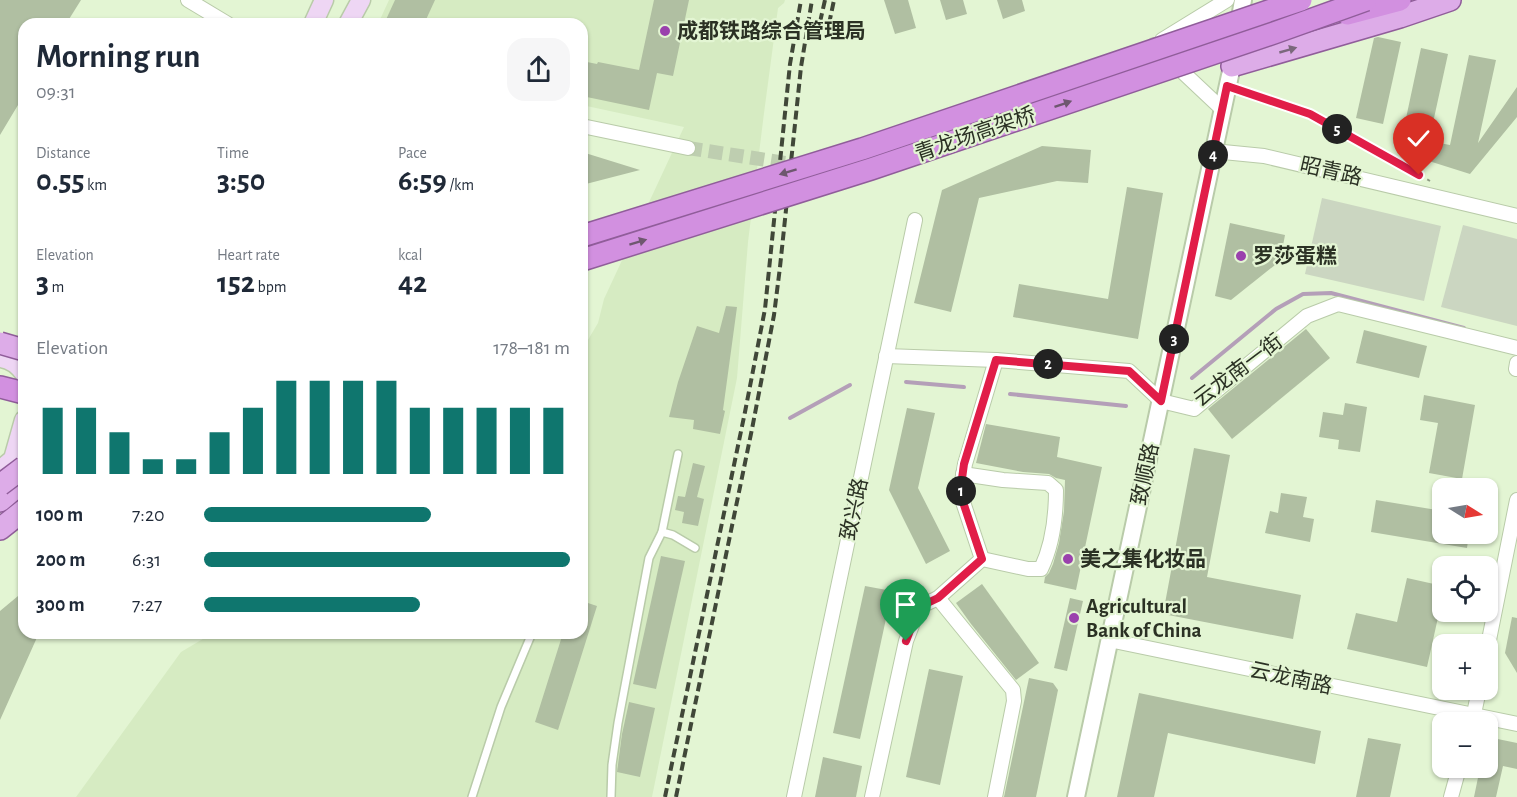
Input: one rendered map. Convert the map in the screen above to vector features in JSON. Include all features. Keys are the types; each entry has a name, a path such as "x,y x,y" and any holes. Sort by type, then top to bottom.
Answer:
{"highway":[{"path":"1270,11 1294,0"},
{"name":"青龙场高架桥","path":"588,234 862,149 1301,0"},
{"name":"青龙场高架桥","path":"588,259 871,169 1366,0"},
{"path":"1274,33 1400,0"},
{"path":"0,387 18,392"}],"main road":[{"path":"316,18 324,0"},
{"path":"351,18 361,0"},
{"path":"1230,76 1450,0"},
{"path":"0,487 17,468"},
{"path":"0,501 13,490 17,468"},
{"path":"0,529 18,515"}],"street":[{"path":"188,0 218,18"},
{"path":"828,170 855,164 904,131 1155,45 1227,0"},
{"name":"致顺路","path":"1076,797 1230,76 1243,0"},
{"path":"1155,45 1222,109"},
{"path":"588,127 688,148"},
{"name":"昭青路","path":"1214,151 1264,156 1517,216"},
{"name":"致兴路","path":"794,797 915,220"},
{"name":"云龙南一街","path":"886,356 996,360 1129,371 1161,401 1194,409 1307,316 1338,304 1517,348"},
{"path":"982,559 960,493 964,464 996,360"},
{"path":"963,474 1002,480 1048,483 1056,490 1047,557 1041,568 1028,569 982,559"},
{"path":"1490,634 1517,500"},
{"path":"872,797 906,641 919,607 938,598 982,559"},
{"path":"938,598 1012,690 1014,701 995,797"},
{"name":"云龙南路","path":"1109,640 1441,712"},
{"name":"云龙南路","path":"1498,722 1517,724"},
{"path":"1451,797 1456,778"}],"lane":[{"path":"611,797 612,765 618,723 649,558 662,532 678,454"},
{"path":"662,532 673,535 695,548"},
{"path":"472,797 501,707 529,639"}],"path":[{"path":"1230,76 1310,114 1433,183"}],"shaded area":[{"path":"389,0 785,0 778,8 764,113 748,242 737,378 652,797 76,797 181,652 203,639 588,639 588,340 598,323 604,299 684,127 588,106 588,18 381,18"},
{"path":"1322,198 1441,226 1424,301 1305,274"},
{"path":"1463,225 1517,239 1517,326 1441,307"}],"building":[{"path":"0,0 81,0 70,18 18,18 18,105 0,135"},
{"path":"395,0 435,0 427,18 387,18"},
{"name":"成都铁路综合管理局","path":"654,0 689,0 673,76 657,73 649,110 588,97 588,62 639,70"},
{"path":"884,0 908,0 916,28 895,34"},
{"path":"940,0 963,0 967,14 946,20"},
{"path":"997,0 1022,0 1025,11 1003,19"},
{"path":"1374,38 1401,42 1383,124 1356,118"},
{"path":"1421,48 1448,54 1429,141 1450,145 1469,55 1496,60 1478,143 1517,87 1517,117 1470,174 1432,162 1396,145 1398,136 1402,137"},
{"path":"1042,146 1091,150 1088,183 1057,181 979,198 951,312 914,303 942,190"},
{"path":"588,154 640,170 588,183"},
{"path":"1127,187 1163,193 1138,339 1013,317 1019,284 1108,299"},
{"path":"1230,223 1285,235 1280,261 1231,300 1215,296"},
{"path":"726,306 737,307 723,410 725,411 720,434 693,429 694,420 669,417 697,326 719,333"},
{"path":"1306,329 1330,358 1232,439 1208,409"},
{"path":"1364,330 1427,346 1419,378 1356,363"},
{"path":"1424,395 1475,405 1462,478 1429,473 1438,423 1420,420"},
{"path":"1345,403 1367,407 1360,452 1338,449 1339,440 1319,437 1323,412 1343,415"},
{"path":"907,408 935,413 918,488 950,551 926,564 889,490"},
{"path":"986,424 1060,437 1057,457 1102,467 1076,590 1044,583 1059,543 1064,511 1065,480 1049,474 1023,472 976,463"},
{"path":"1194,448 1230,455 1207,577 1301,595 1293,639 1163,614"},
{"path":"693,463 705,466 697,497 704,499 698,526 682,523 684,512 675,510 678,496 685,497"},
{"path":"1281,493 1307,497 1303,517 1314,519 1310,542 1265,533 1270,511 1278,513"},
{"path":"1376,500 1432,509 1432,542 1371,532"},
{"path":"1443,544 1468,544 1467,548"},
{"path":"661,556 685,561 656,689 633,684"},
{"path":"1407,578 1432,584 1432,622 1437,622 1434,634 1432,634 1427,667 1347,649 1356,613 1397,622"},
{"path":"982,584 1039,663 1016,680 956,603"},
{"path":"865,586 892,591 860,739 833,733"},
{"path":"18,596 18,639 36,639 0,720 0,611"},
{"path":"1070,598 1083,601 1067,671 1054,668"},
{"path":"588,603 597,606 588,635"},
{"path":"1512,617 1517,618 1517,673 1505,653"},
{"path":"561,639 587,639 558,730 535,722"},
{"path":"929,669 963,676 940,785 906,777"},
{"path":"1029,678 1053,683 1058,690 1036,797 1004,797"},
{"path":"1139,693 1321,731 1315,764 1168,733 1154,797 1117,797"},
{"path":"629,702 655,708 640,777 617,772"},
{"path":"1368,738 1401,744 1390,797 1356,797"},
{"path":"1498,739 1517,743 1517,769 1503,766 1496,797 1474,797 1478,778 1498,778"},
{"path":"823,757 862,766 856,797 815,797"}],"waterway":[{"path":"1192,378 1276,309 1303,294 1331,293 1464,328"},
{"path":"906,382 964,387"},
{"path":"790,418 850,385"},
{"path":"1010,394 1126,406"}],"tunnel":[{"path":"688,148 799,165"}],"railway":[{"path":"665,797 765,309 790,64 801,0"},
{"path":"676,797 774,315 801,67 812,0"},
{"path":"820,22 825,0"},
{"path":"829,24 834,0"}],"place":[{"name":"成都铁路综合管理局","path":"665,31"},
{"name":"罗莎蛋糕","path":"1241,256"},
{"name":"美之集化妆品","path":"1068,559"},
{"name":"Agricultural Bank of China","path":"1074,618"}],"route":[{"path":"906,641 919,607 938,598 982,559 960,493 964,464 996,360 1129,371 1161,401 1227,86 1310,114 1419,175"}]}
